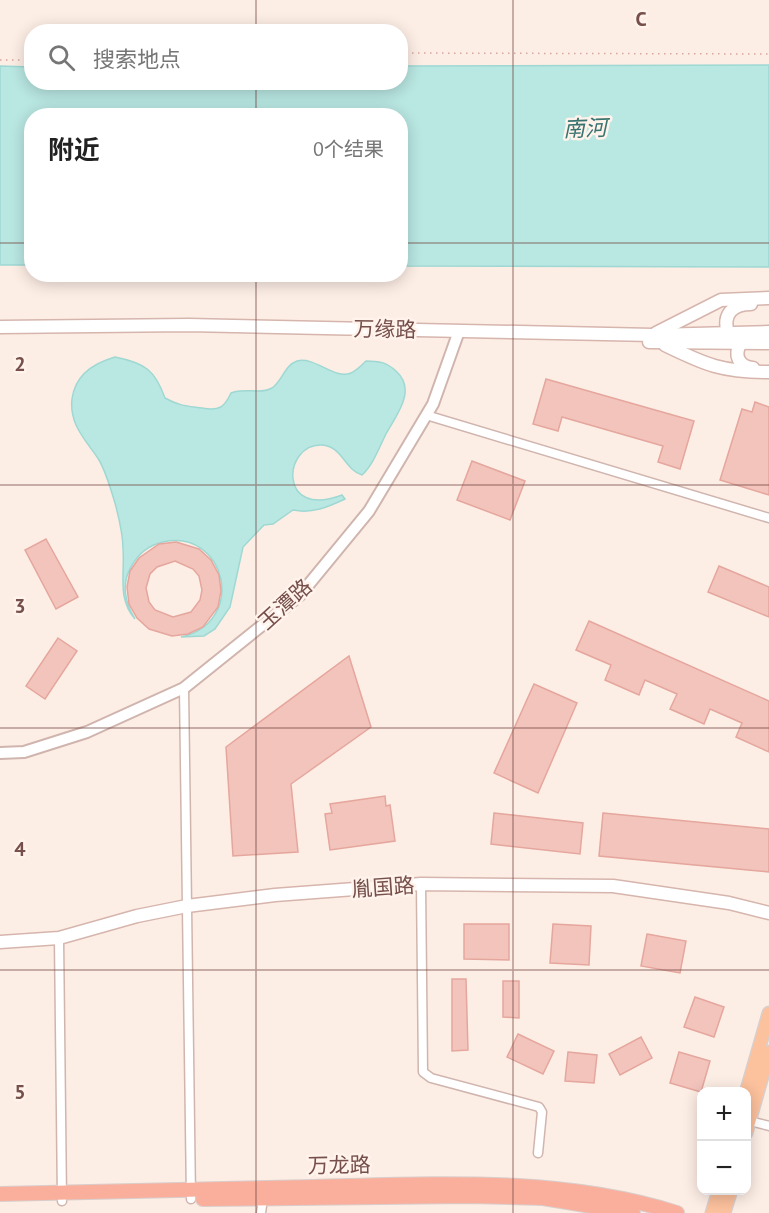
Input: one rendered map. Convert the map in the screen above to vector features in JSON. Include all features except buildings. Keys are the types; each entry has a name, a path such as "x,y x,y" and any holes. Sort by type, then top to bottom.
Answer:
{"highway":[{"name":"万龙路","path":"0,1194 62,1197 190,1195 435,1184 544,1188 609,1198 677,1213"},
{"name":"万龙路","path":"190,1195 263,1198 533,1197 633,1213"},
{"name":"万龙路","path":"0,1202 62,1197"}],"main road":[{"path":"657,339 721,300 769,298"},
{"path":"728,333 727,317 736,306 769,305"},
{"name":"万缘路","path":"0,327 189,325 458,335"},
{"name":"万缘路","path":"657,339 769,332"},
{"name":"万缘路","path":"0,335 189,333 458,335 769,343"},
{"path":"657,339 709,366 741,372 769,371"},
{"path":"741,343 737,356 741,364 748,368 769,371"},
{"name":"胤国路","path":"0,942 59,938 137,916 188,906 274,895 421,884 613,886 729,903 769,913"},
{"path":"749,1087 769,1013"},
{"path":"751,1116 769,1052"},
{"path":"712,1213 718,1195"},
{"path":"724,1213 730,1195"}],"street":[{"name":"玉潭路","path":"0,753 24,752 87,732 184,688 300,595 369,511 426,415 458,335"},
{"path":"426,415 769,518"},
{"path":"184,688 190,1195"},
{"path":"421,884 423,1072 432,1078 539,1107 542,1112 538,1153"},
{"path":"59,938 62,1197"},
{"path":"751,1127 769,1126"},
{"path":"261,1213 263,1198"}],"path":[{"path":"408,53 769,54"},
{"path":"0,60 24,60"}],"water":[{"name":"南河","path":"769,65 769,267 408,266 408,108 24,108 24,265 0,265 0,66 24,67 24,90 408,90 408,66"},
{"path":"115,357 148,369 165,398 175,403 208,409 217,409 226,402 231,393 236,391 262,391 272,388 289,366 304,360 345,374 353,372 366,361 379,362 396,371 405,386 400,410 373,461 362,475 351,468 329,446 309,448 300,455 294,467 293,479 297,490 306,497 321,500 342,495 345,499 313,510 293,510 273,524 264,525 243,547 230,607 215,629 204,636 181,637 202,628 215,614 221,597 221,579 214,562 202,549 185,541 158,543 141,554 128,573 125,587 129,607 135,619 126,603 123,586 122,537 115,503 102,465 80,432 73,417 72,408 74,391 81,377 93,367"}]}
